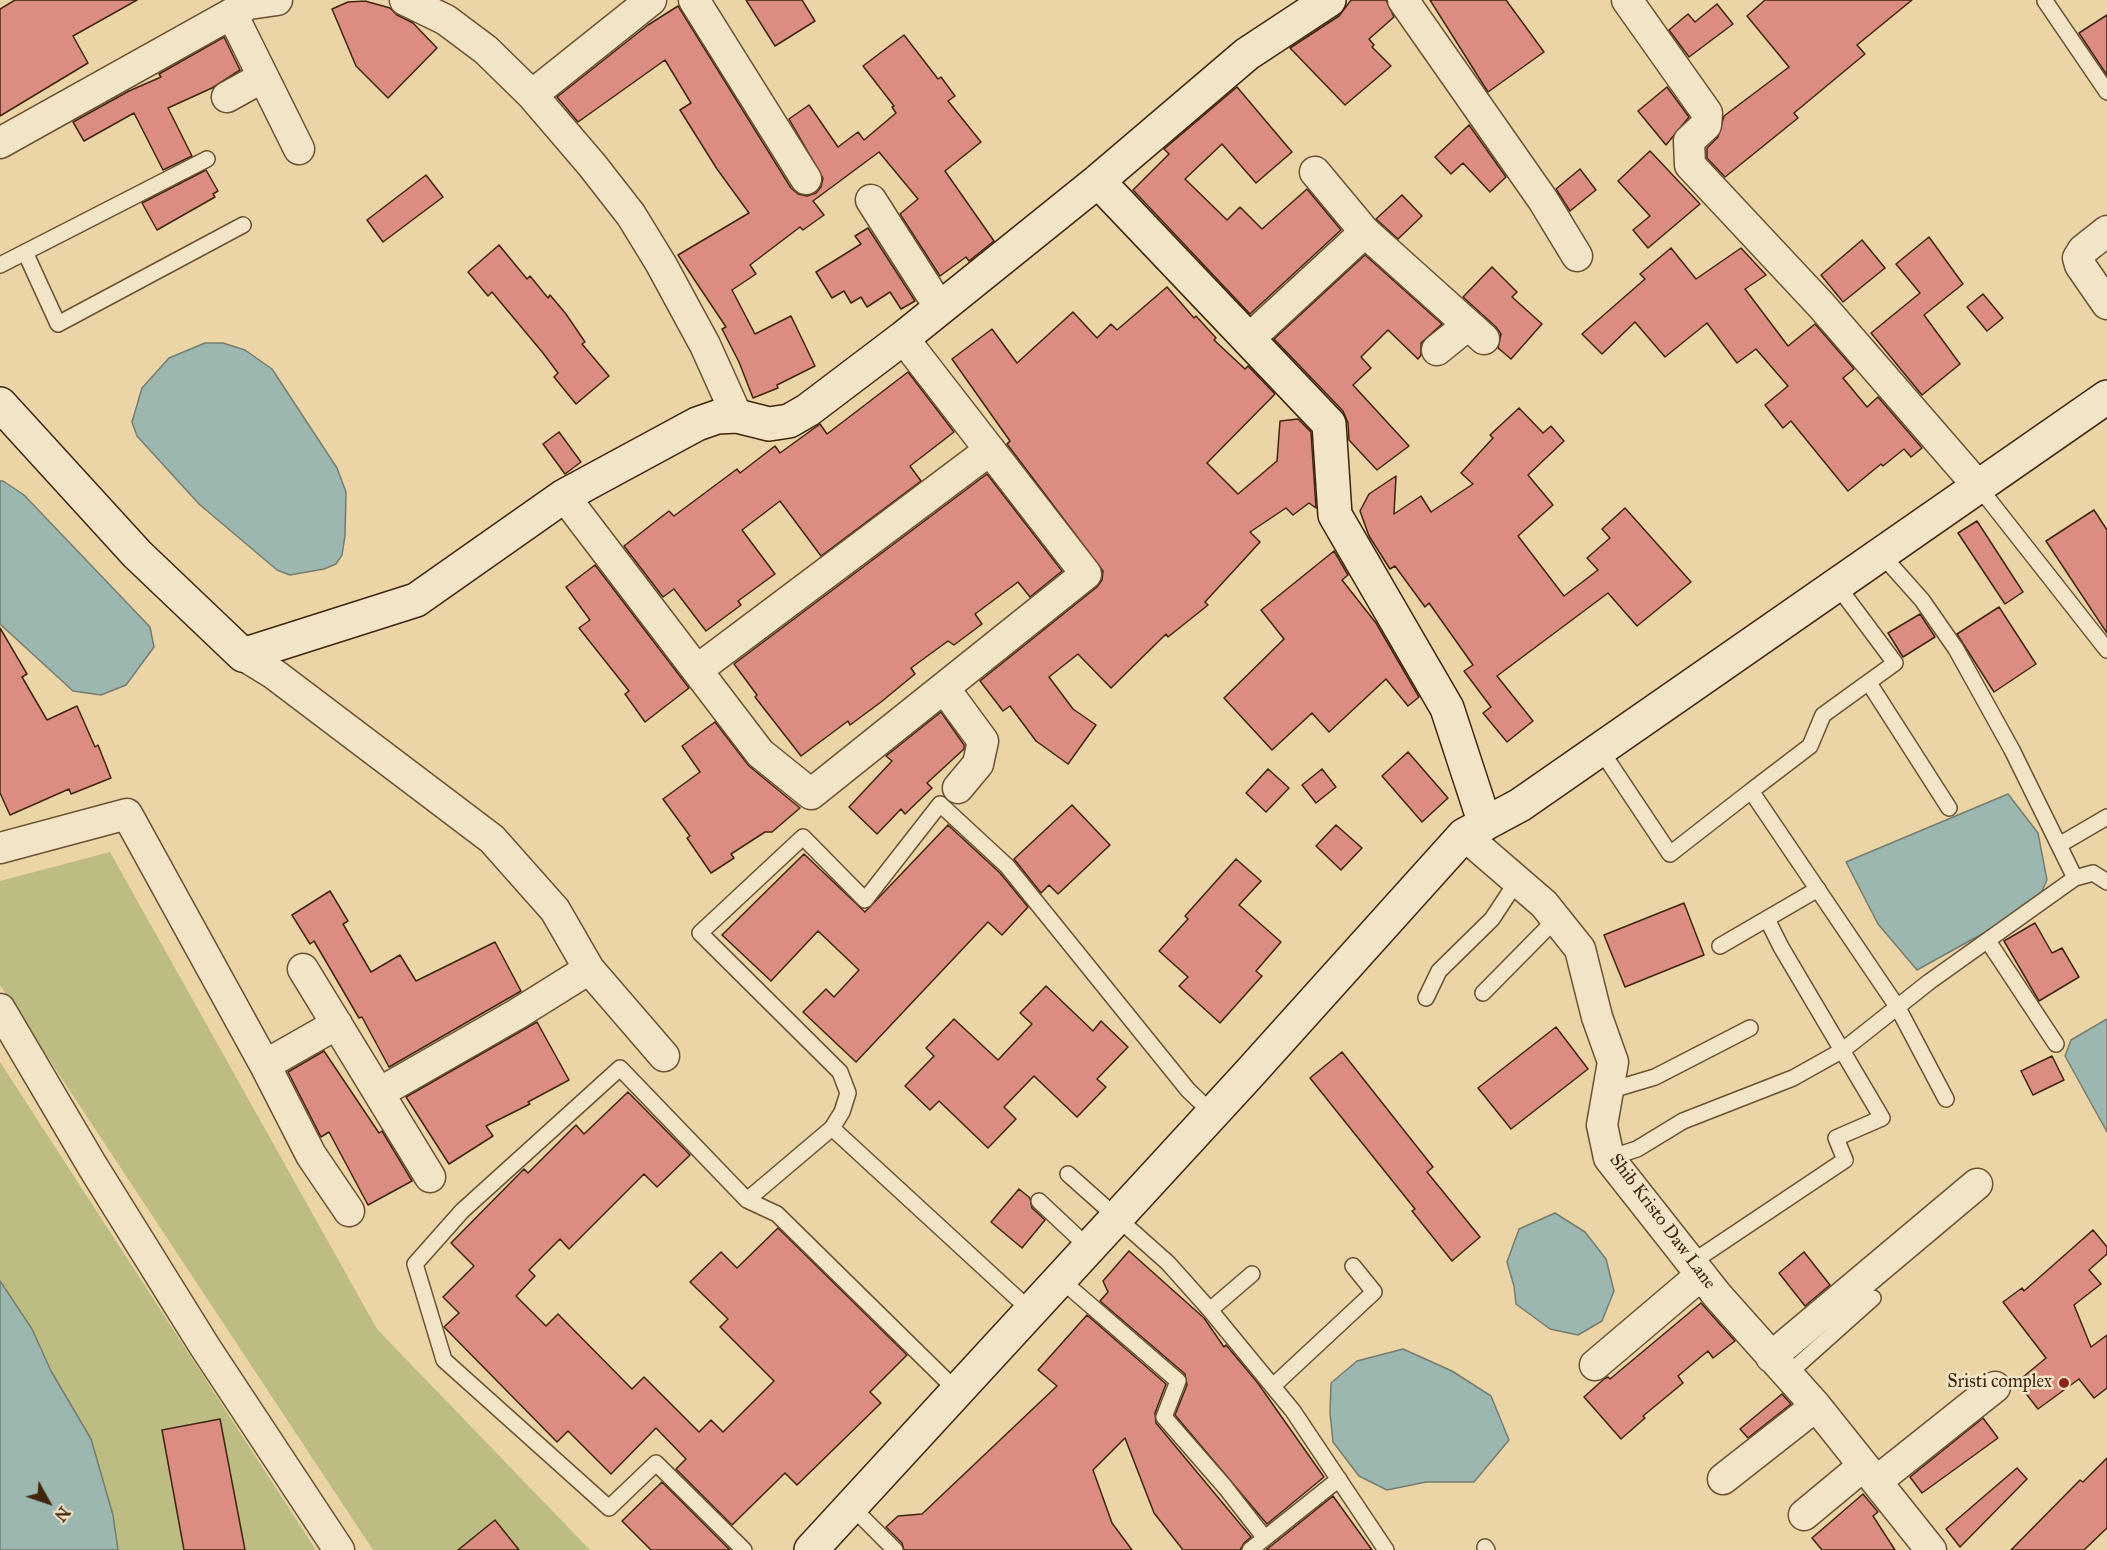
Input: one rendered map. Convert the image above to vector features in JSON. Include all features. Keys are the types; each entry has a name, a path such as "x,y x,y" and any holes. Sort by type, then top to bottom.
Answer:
{"street":[{"path":"405,0 446,20 486,50 532,95 592,165 631,215 661,264 705,345 737,416"},
{"path":"532,95 651,0"},
{"path":"694,0 806,179"},
{"path":"243,655 416,600 564,496 697,424 717,417 737,416 769,424 789,421 808,410 903,338 1098,181 1247,54 1329,0"},
{"path":"1403,0 1544,200 1577,256"},
{"path":"1627,0 1707,113 1706,125 1689,141 1690,165 1821,305 1978,486"},
{"path":"0,143 251,4 263,77 299,149"},
{"path":"226,96 263,77"},
{"path":"1315,172 1365,232 1476,332 1437,350"},
{"path":"1098,181 1329,424 1335,515 1447,708 1475,829"},
{"path":"871,200 940,308"},
{"path":"2107,231 2083,250 2078,258 2080,265 2107,304"},
{"path":"1249,339 1365,232"},
{"path":"564,496 760,753 811,794 1086,574 903,338"},
{"path":"811,1550 1475,829 1520,805 2107,397"},
{"path":"0,404 137,554 243,655 274,674 492,839 555,910 589,969 664,1056"},
{"path":"697,670 990,450"},
{"path":"944,688 983,741 978,764 958,788"},
{"path":"0,848 128,814 265,1065 311,1155 349,1211"},
{"name":"Shib Kristo Daw Lane","path":"1475,829 1517,881 1544,904 1580,949 1597,1017 1613,1062 1602,1125 1609,1158 1696,1269 1816,1406 1931,1550"},
{"path":"303,969 430,1177"},
{"path":"379,1093 517,1014 589,969"},
{"path":"0,1009 93,1167 205,1347 339,1550"},
{"path":"265,1065 337,1024"},
{"path":"1779,1365 1977,1184"},
{"path":"1595,1365 1696,1269"},
{"path":"1804,1515 1870,1474 1995,1388"},
{"path":"1723,1479 1816,1406"}],"lane":[{"path":"2045,1 2107,92"},
{"path":"0,265 207,159"},
{"path":"25,252 58,324 243,225"},
{"path":"1978,486 2107,650"},
{"path":"1881,554 1922,600 1956,649 2012,750 2075,878"},
{"path":"1600,749 1670,854 1810,746 1823,715 1895,663 1836,585"},
{"path":"1869,683 1949,808"},
{"path":"1751,791 1898,1008 1946,1099"},
{"path":"747,1200 832,1128 842,1112 848,1093 840,1072 700,933 803,837 866,900 940,804 1007,866 1188,1090 1213,1114"},
{"path":"2059,845 2107,817"},
{"path":"1609,1158 1637,1149 1683,1121 1793,1078 1843,1050 1929,982 2075,878 2093,873 2107,882"},
{"path":"1426,998 1439,971 1492,919 1517,881"},
{"path":"1720,946 1818,889"},
{"path":"1483,993 1556,919"},
{"path":"1696,1269 1845,1160 1836,1138 1882,1118 1781,947 1767,919"},
{"path":"1988,941 2056,1044"},
{"path":"1608,1091 1655,1077 1750,1028"},
{"path":"744,1550 656,1462 609,1508 444,1360 415,1264 462,1210 620,1068 747,1200 777,1214 957,1391"},
{"path":"832,1128 1030,1311"},
{"path":"1068,1174 1168,1263 1210,1310 1293,1411 1386,1550"},
{"path":"1039,1201 1089,1248"},
{"path":"1273,1386 1374,1292 1353,1266"},
{"path":"1210,1310 1252,1274"},
{"path":"1060,1279 1178,1381 1164,1417 1225,1487 1264,1537"},
{"path":"1779,1365 1873,1298"},
{"path":"1250,1550 1339,1479"},
{"path":"850,1508 855,1509 895,1550"}],"shaded area":[{"path":"110,852 377,1329 590,1550 373,1550 0,985 0,881"},
{"path":"0,1062 316,1550 0,1550"}],"water":[{"path":"205,343 223,343 245,350 272,369 337,468 346,492 345,536 342,555 336,564 324,569 290,575 277,570 199,504 137,436 132,422 142,388 169,358"},
{"path":"0,481 24,495 150,627 154,647 126,685 101,695 73,691 0,624"},
{"path":"2008,794 2038,833 2047,880 2036,904 1917,970 1878,924 1846,862"},
{"path":"2107,1019 2107,1132 2065,1056 2071,1040"},
{"path":"1555,1213 1585,1232 1606,1259 1614,1291 1602,1321 1578,1335 1550,1329 1516,1304 1514,1286 1507,1262 1519,1229"},
{"path":"0,1281 32,1329 51,1371 91,1439 113,1515 118,1550 0,1550"},
{"path":"1403,1349 1452,1371 1491,1396 1509,1440 1474,1482 1426,1482 1387,1490 1359,1476 1333,1442 1330,1413 1331,1383 1357,1361"}],"building":[{"path":"15,0 137,0 73,36 88,63 0,116 0,9"},
{"path":"746,0 802,0 815,21 775,46"},
{"path":"1351,0 1386,0 1394,17 1369,39 1374,45 1372,47 1391,66 1345,105 1290,48 1339,16"},
{"path":"1430,0 1506,0 1544,52 1488,92"},
{"path":"1765,0 1912,0 1857,45 1865,54 1794,113 1798,118 1725,177 1707,158 1707,148 1718,137 1724,116 1789,67 1747,16"},
{"path":"365,1 390,8 397,15 413,23 437,48 388,98 356,66 332,9 348,2"},
{"path":"1717,4 1733,24 1689,57 1669,30 1688,14 1695,22"},
{"path":"678,6 791,188 798,194 807,196 816,193 821,187 823,178 789,119 809,105 838,147 858,132 864,140 896,113 892,107 894,106 863,66 904,35 938,79 941,77 955,96 948,101 981,142 945,171 994,241 969,261 966,257 940,276 900,214 918,199 879,152 813,201 824,215 803,230 800,227 750,265 756,274 732,290 755,334 791,316 815,366 777,385 778,388 753,398 739,362 722,329 726,327 678,255 749,213 717,169 680,110 691,103 665,60 578,122 557,97 648,25"},
{"path":"2107,15 2107,75 2079,33"},
{"path":"224,37 240,70 212,88 168,108 192,156 163,170 134,113 84,141 73,122 129,91 161,77 159,74"},
{"path":"1237,87 1292,152 1256,183 1222,144 1185,179 1227,220 1240,207 1262,229 1307,189 1341,230 1250,314 1133,190 1169,154 1164,149"},
{"path":"1667,87 1689,117 1666,145 1638,111"},
{"path":"1469,125 1506,177 1490,192 1463,163 1451,174 1435,157"},
{"path":"1650,151 1700,204 1648,248 1633,230 1650,216 1618,181"},
{"path":"1580,169 1596,190 1570,211 1556,189"},
{"path":"206,170 218,191 213,194 215,197 157,230 142,203"},
{"path":"426,175 443,197 383,242 367,220"},
{"path":"1402,195 1422,216 1398,239 1376,219"},
{"path":"868,228 915,301 901,309 890,292 867,307 861,297 851,303 844,291 832,298 816,272 861,244 855,236"},
{"path":"1929,237 1963,284 1924,315 1960,364 1922,395 1871,333 1920,293 1896,264"},
{"path":"1862,240 1885,268 1843,302 1821,275"},
{"path":"499,245 527,279 530,276 548,298 550,295 566,314 585,342 582,344 609,376 576,404 554,377 558,373 543,353 492,292 488,296 468,272"},
{"path":"1671,248 1696,279 1741,248 1766,275 1745,289 1788,346 1815,324 1854,369 1843,378 1867,407 1878,397 1922,448 1911,457 1904,449 1883,466 1881,464 1848,491 1791,421 1783,428 1765,405 1788,386 1756,349 1737,363 1707,323 1665,357 1635,322 1602,354 1582,334 1645,279 1640,274"},
{"path":"1365,255 1442,324 1421,343 1421,355 1418,359 1388,330 1361,357 1371,368 1353,385 1409,446 1377,470 1349,440 1348,423 1343,411 1274,339"},
{"path":"1492,267 1517,292 1512,297 1542,324 1511,359 1498,348 1501,334 1496,327 1463,297"},
{"path":"1167,287 1194,318 1196,316 1216,338 1214,340 1245,369 1248,366 1275,394 1207,463 1238,494 1277,461 1280,421 1298,419 1311,432 1316,508 1309,503 1293,515 1286,508 1250,532 1260,542 1205,602 1208,605 1168,637 1166,634 1111,688 1078,654 1049,677 1073,709 1096,725 1068,764 1036,741 1010,706 1003,711 980,681 1097,587 1102,580 1103,571 1007,444 1010,441 952,359 992,329 1017,363 1073,312 1097,338 1111,324 1117,330"},
{"path":"1983,294 2003,318 1987,331 1967,307"},
{"path":"908,372 954,432 910,466 921,481 821,556 780,501 742,530 775,574 738,601 741,605 706,631 674,589 663,597 624,546 669,511 674,516 737,469 740,473 775,446 780,453 820,424 827,434"},
{"path":"1519,408 1543,433 1551,426 1564,441 1528,475 1553,505 1518,536 1564,596 1598,570 1587,558 1610,538 1602,529 1625,508 1691,582 1637,626 1608,593 1497,676 1533,721 1507,742 1483,713 1491,707 1464,671 1473,665 1429,603 1425,607 1395,566 1390,569 1369,536 1360,511 1369,494 1396,476 1394,514 1421,496 1431,512 1473,484 1461,473 1493,438 1490,435"},
{"path":"559,432 581,462 565,474 543,444"},
{"path":"987,474 1062,571 1030,597 1018,582 975,614 982,624 954,645 948,641 911,668 915,674 881,702 850,725 848,721 801,756 755,697 757,695 734,664"},
{"path":"2094,510 2107,530 2107,633 2046,541"},
{"path":"1977,521 2023,592 2005,604 1958,533"},
{"path":"1334,551 1348,575 1342,580 1376,623 1419,697 1408,706 1386,679 1329,732 1312,713 1272,750 1224,698 1284,639 1261,610"},
{"path":"595,565 689,688 645,722 625,694 629,691 579,628 590,620 566,587"},
{"path":"1999,607 2036,664 1994,692 1957,634"},
{"path":"1920,614 1935,637 1903,657 1888,633"},
{"path":"0,628 27,674 22,677 47,720 77,706 95,747 98,745 111,778 71,794 69,789 10,815 0,793"},
{"path":"941,712 964,745 964,749 927,783 932,788 905,814 901,809 877,834 849,807 892,761 886,756"},
{"path":"715,722 749,766 800,808 772,832 765,832 731,854 734,858 711,873 687,838 690,836 663,799 700,772 682,746"},
{"path":"1408,752 1448,798 1422,822 1382,776"},
{"path":"1268,769 1289,788 1266,812 1246,793"},
{"path":"1322,769 1336,787 1316,803 1302,785"},
{"path":"1072,805 1110,845 1058,894 1049,885 1041,893 1014,859"},
{"path":"948,825 1000,873 1028,907 1002,935 988,922 856,1062 803,1012 826,989 834,997 859,970 818,931 771,981 722,935 804,854 865,912"},
{"path":"1336,825 1362,848 1341,870 1316,846"},
{"path":"1236,859 1261,881 1239,905 1281,942 1256,971 1262,976 1220,1023 1179,986 1188,977 1159,951 1188,919 1185,916"},
{"path":"330,891 348,921 343,924 371,972 400,955 416,981 495,942 521,991 389,1067 362,1017 359,1018 314,941 310,944 292,915"},
{"path":"1684,903 1704,955 1625,987 1604,935"},
{"path":"2035,923 2052,953 2062,948 2079,977 2039,1001 2004,941"},
{"path":"1046,986 1093,1031 1101,1021 1128,1047 1097,1079 1106,1087 1077,1117 1034,1076 1004,1107 1016,1119 988,1148 939,1101 930,1110 905,1086 934,1056 926,1048 954,1019 998,1060 1032,1024 1020,1013"},
{"path":"537,1022 569,1080 528,1102 530,1104 486,1126 493,1136 449,1164 406,1097"},
{"path":"1556,1027 1588,1069 1511,1129 1478,1088"},
{"path":"324,1051 379,1133 382,1131 412,1181 368,1205 329,1132 321,1137 288,1072"},
{"path":"1342,1052 1433,1167 1427,1172 1480,1237 1452,1261 1412,1211 1415,1209 1310,1078"},
{"path":"2052,1056 2064,1080 2033,1095 2021,1071"},
{"path":"628,1092 690,1155 657,1187 644,1174 569,1249 560,1239 529,1270 535,1276 516,1296 546,1326 558,1314 632,1389 644,1377 699,1432 711,1420 723,1432 774,1381 720,1327 728,1319 690,1282 721,1252 737,1268 778,1228 907,1355 870,1392 881,1403 797,1485 785,1473 732,1525 676,1469 686,1459 656,1428 611,1474 568,1431 557,1442 444,1327 459,1313 443,1297 474,1266 451,1243 524,1169 528,1173 576,1125 584,1134"},
{"path":"1019,1189 1030,1198 1032,1208 1045,1220 1022,1248 991,1222"},
{"path":"2093,1230 2107,1247 2107,1254 2089,1270 2101,1284 2074,1305 2091,1347 2107,1335 2107,1388 2094,1398 2079,1379 2038,1409 2017,1382 2046,1358 2003,1302 2022,1288 2024,1291"},
{"path":"1129,1251 1204,1318 1224,1347 1226,1345 1257,1382 1324,1477 1267,1524 1175,1415 1187,1385 1185,1374 1100,1301 1108,1292 1103,1281"},
{"path":"1804,1252 1830,1285 1805,1306 1779,1273"},
{"path":"1701,1303 1735,1341 1713,1358 1708,1351 1678,1376 1683,1383 1643,1416 1645,1418 1621,1439 1584,1397 1604,1379 1608,1377 1610,1379"},
{"path":"1087,1315 1166,1384 1155,1413 1156,1423 1251,1537 1240,1550 1183,1550 1154,1513 1125,1438 1093,1470 1112,1523 1132,1550 904,1550 902,1543 886,1527 898,1516 922,1514 1057,1386 1038,1370"},
{"path":"1782,1394 1791,1404 1748,1438 1740,1429"},
{"path":"1983,1418 1998,1438 1922,1493 1910,1477"},
{"path":"220,1419 245,1550 184,1550 162,1430"},
{"path":"2107,1458 2107,1528 2084,1550 2011,1550 2080,1480 2083,1482"},
{"path":"2017,1468 2027,1479 1960,1547 1946,1529"},
{"path":"662,1482 730,1550 651,1550 622,1521"},
{"path":"1863,1494 1878,1512 1873,1516 1895,1550 1822,1550 1812,1538"},
{"path":"1333,1496 1372,1550 1266,1550"},
{"path":"495,1520 519,1550 458,1550"}],"place":[{"name":"Sristi complex","path":"2064,1383"}]}
